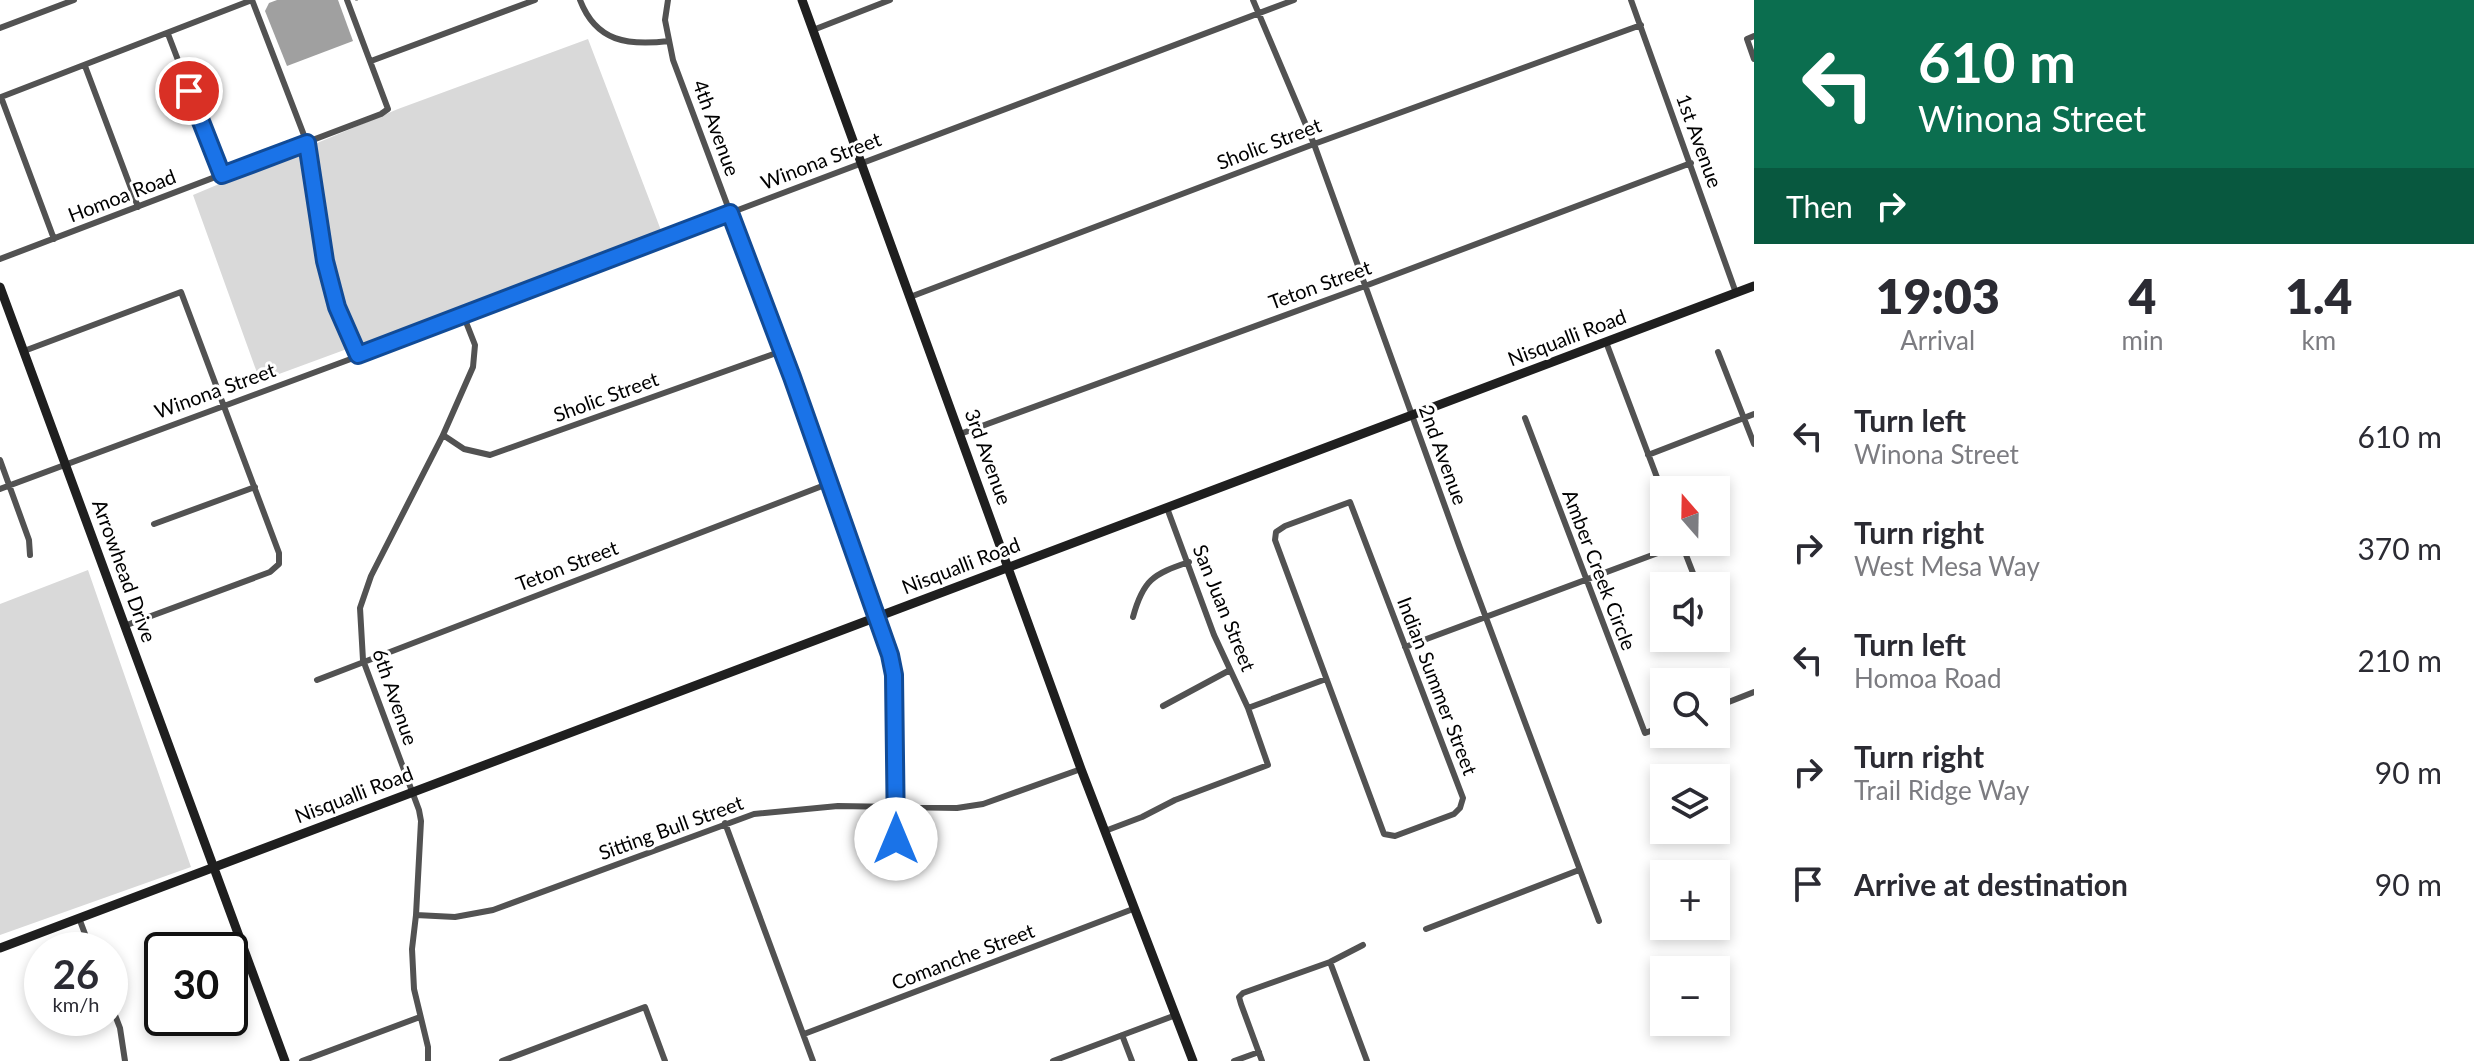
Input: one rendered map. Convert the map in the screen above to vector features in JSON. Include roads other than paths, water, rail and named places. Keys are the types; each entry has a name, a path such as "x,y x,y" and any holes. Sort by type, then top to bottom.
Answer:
{"main road":[{"name":"3rd Avenue","path":"802,0 1081,769 1193,1061"},
{"name":"Nisqualli Road","path":"0,948 1754,286"},
{"name":"Arrowhead Drive","path":"0,287 285,1061"}],"street":[{"path":"0,28 74,0"},
{"path":"54,239 1,97 252,0 307,143 325,261 337,307 358,355"},
{"path":"347,0 371,61 535,0"},
{"path":"580,0 585,13 602,33 626,42 647,44 669,41"},
{"name":"4th Avenue","path":"668,0 665,20 673,60 830,483 894,675 895,871"},
{"path":"813,30 890,0"},
{"name":"2nd Avenue","path":"1253,0 1314,144 1599,921"},
{"name":"Winona Street","path":"0,489 464,317 1294,0"},
{"name":"1st Avenue","path":"1631,0 1736,293"},
{"name":"Sholic Street","path":"910,297 1314,144 1641,25"},
{"path":"168,34 222,175"},
{"path":"1754,36 1747,39 1754,59"},
{"name":"Homoa Road","path":"0,259 381,114 388,109 371,61"},
{"path":"85,66 138,207"},
{"name":"Teton Street","path":"960,434 1691,163"},
{"path":"24,351 181,292 255,487 279,553 279,564 270,572 124,626"},
{"name":"6th Avenue","path":"428,1061 428,1047 414,989 412,949 421,821 363,660 360,608 371,576 443,435 473,367 475,345 464,317"},
{"path":"1606,342 1656,476"},
{"name":"Sholic Street","path":"443,435 464,449 490,455 782,351"},
{"path":"1718,352 1754,444"},
{"path":"1648,455 1754,414"},
{"name":"Amber Creek Circle","path":"1525,418 1645,733 1650,731"},
{"path":"0,460 29,540 30,555"},
{"name":"Teton Street","path":"317,680 830,483"},
{"path":"154,524 255,487"},
{"name":"Indian Summer Street","path":"1350,502 1405,647 1463,798 1454,814 1389,836 1384,834 1326,679 1275,540 1276,532 1350,502"},
{"name":"San Juan Street","path":"1105,831 1175,800 1268,765 1248,708 1214,635 1167,508"},
{"path":"1405,647 1650,555"},
{"path":"1133,617 1146,582 1161,571 1189,562"},
{"path":"1163,706 1230,670"},
{"path":"1248,708 1326,679"},
{"path":"1730,701 1754,692"},
{"name":"Sitting Bull Street","path":"416,915 455,917 493,910 754,814 838,806 957,808 983,804 1081,769"},
{"path":"725,823 813,1061"},
{"path":"1426,929 1579,870"},
{"name":"Comanche Street","path":"804,1034 1133,909"},
{"path":"79,918 84,932"},
{"path":"1262,1061 1239,997 1330,962 1363,945"},
{"path":"1330,962 1367,1061"},
{"path":"502,1061 645,1007 665,1061"},
{"path":"1053,1061 1176,1015"},
{"path":"302,1061 420,1017"},
{"path":"1122,1035 1132,1061"},
{"path":"121,1036 125,1061"},
{"path":"1234,1061 1259,1052"}]}
